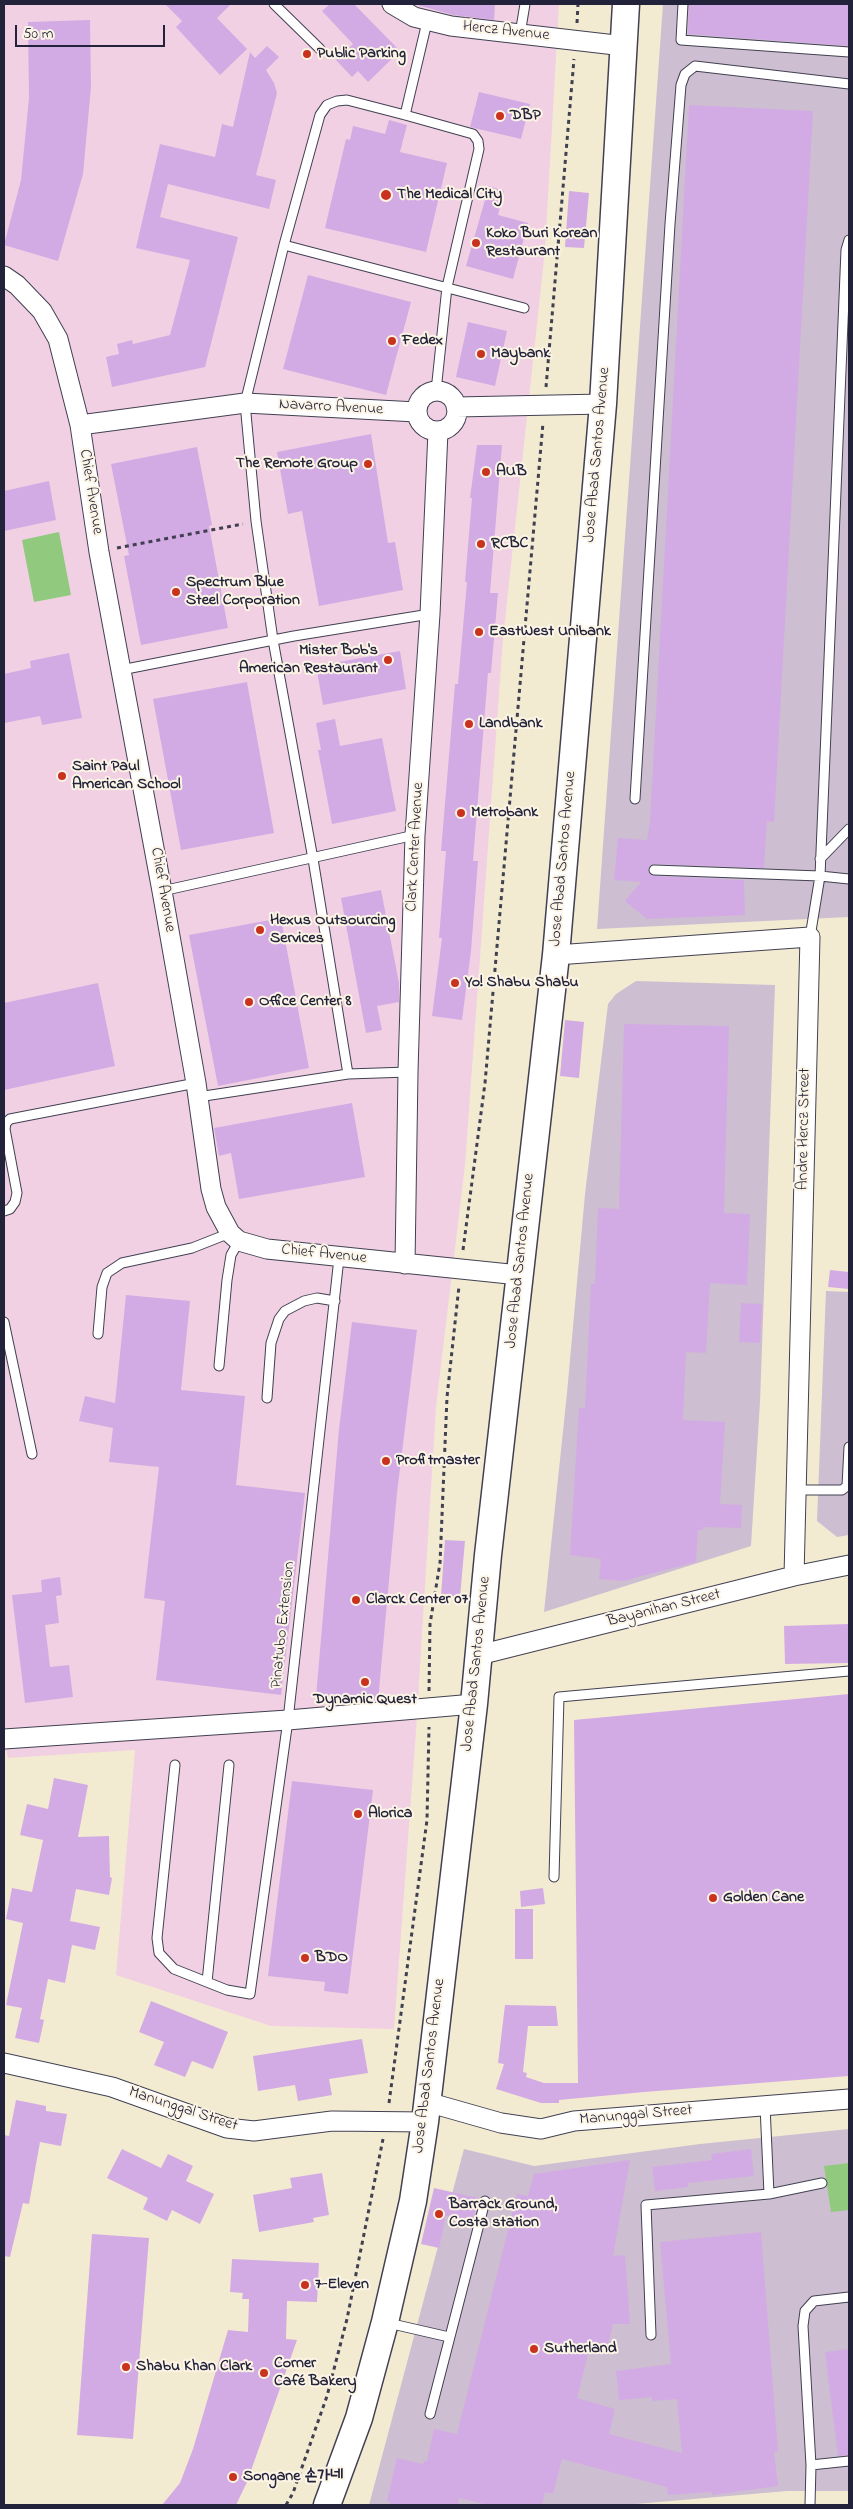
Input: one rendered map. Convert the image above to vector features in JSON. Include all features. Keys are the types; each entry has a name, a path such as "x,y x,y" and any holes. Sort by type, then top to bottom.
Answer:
{"main road":[{"name":"Jose Abad Santos Avenue","path":"326,2505 359,2418 384,2322 413,2200 426,2112 474,1704 519,1275 556,956 603,404 626,4"}],"street":[{"name":"Hercz Avenue","path":"392,4 427,22 624,46"},
{"name":"Chief Avenue","path":"4,276 17,285 42,311 58,339 80,425 99,552 162,891 197,1090 211,1190 216,1207 235,1237 266,1249 519,1275"},
{"path":"436,392 449,396 456,407 457,414 451,426 438,431 432,431 422,424 417,412 420,401 424,396 436,392"},
{"name":"Navarro Avenue","path":"80,425 245,403 417,412"},
{"path":"456,407 603,404"},
{"name":"Clark Center Avenue","path":"405,1264 415,835 430,614 438,431"},
{"path":"556,956 810,937"},
{"name":"Andre Hercz Street","path":"794,1576 810,937"},
{"name":"Bayanihan Street","path":"479,1655 794,1576 849,1565"},
{"path":"4,1738 288,1720 474,1704"},
{"name":"Manunggal Street","path":"4,2063 112,2087 227,2128 254,2131 426,2112 541,2129 574,2121 849,2099"}],"lane":[{"path":"274,4 320,49"},
{"path":"520,34 525,4"},
{"path":"683,4 681,40 849,52"},
{"path":"405,115 427,22"},
{"path":"635,799 670,224 681,85 685,74 695,66 849,84"},
{"path":"348,1074 313,859 273,640 256,521 245,403 284,245 320,115 327,105 337,100 347,100 473,134 478,141 479,149 447,287 436,392"},
{"path":"810,937 820,876 846,250 849,240"},
{"path":"284,245 524,308"},
{"path":"120,670 273,640 430,614"},
{"path":"820,859 849,829"},
{"path":"162,891 415,835"},
{"path":"654,870 820,876 849,879"},
{"path":"4,1211 15,1202 17,1193 5,1129 6,1123 10,1119 197,1090 348,1074 408,1072"},
{"path":"98,1334 102,1287 107,1273 122,1263 235,1237 227,1280 219,1366"},
{"name":"Pinatubo Extension","path":"207,1982 227,1990 250,1994 288,1720 339,1258"},
{"path":"267,1398 272,1343 279,1319 285,1311 304,1301 317,1298 335,1301"},
{"path":"4,1322 32,1454"},
{"path":"796,1490 842,1490 847,1486 849,1447"},
{"path":"554,1877 559,1697 849,1670"},
{"path":"175,1765 157,1938 159,1953 174,1969 207,1982 229,1764"},
{"path":"765,2106 769,2194"},
{"path":"651,2335 646,2206 769,2194 822,2183"},
{"path":"430,2414 485,2202"},
{"path":"810,2505 811,2465 803,2326 805,2310 814,2301 849,2297"},
{"path":"384,2322 449,2337"},
{"path":"811,2465 849,2461"}],"path":[{"path":"99,552 256,521"}],"shaded area":[{"path":"4,4 559,4 545,250 503,639 465,1165 436,1407 416,1731 394,2029 271,2026 116,1975 135,1750 8,1758 4,1740"},
{"path":"663,4 849,4 849,917 597,929"},
{"path":"636,981 775,985 760,1402 751,1546 544,1612 567,1393 585,1194 608,1004 616,994"},
{"path":"826,1291 849,1292 849,1535 837,1537 817,1521"},
{"path":"849,2129 849,2491 787,2491 624,2505 369,2505 464,2149 534,2166 700,2144"}],"green space":[{"path":"59,532 71,595 34,602 22,540"},
{"path":"849,2163 849,2210 831,2212 824,2166"}],"building":[{"path":"165,4 231,4 217,18 247,49 220,75 176,27 182,21"},
{"path":"330,4 354,4 400,51 368,82 358,71 352,77 336,60 353,44 322,11"},
{"path":"414,4 495,4 494,20 453,15"},
{"path":"689,4 849,4 849,46 688,34"},
{"path":"90,20 91,87 83,174 58,261 4,245 21,180 29,98 28,22"},
{"path":"267,46 279,57 266,70 274,83 277,93 256,175 276,180 269,209 168,184 160,217 238,237 205,367 112,387 106,357 119,354 117,344 132,340 133,344 170,335 190,260 136,248 160,144 215,157 222,124 233,127 250,52 255,58"},
{"name":"DBP","path":"479,92 530,104 521,139 470,127"},
{"path":"689,105 813,111 774,822 767,821 764,868 654,864 648,867 649,873 654,876 744,880 745,915 647,919 625,901 641,882 614,880 618,838 647,840 650,821"},
{"name":"The Medical City","path":"389,120 407,125 400,152 447,163 426,252 325,228 346,139 350,140 353,126 385,134"},
{"path":"489,186 504,191 498,215 528,223 513,279 466,266"},
{"path":"569,191 589,193 584,248 565,247"},
{"path":"308,275 411,302 386,395 283,369"},
{"name":"Maybank","path":"468,322 507,331 495,386 456,377"},
{"path":"371,434 388,543 395,542 403,590 319,606 302,511 288,514 277,452"},
{"path":"477,445 502,445 490,593 498,593 491,673 488,673 473,861 478,861 471,951 462,1020 432,1016 442,938 439,938 446,851 441,851 455,684 458,684 467,582 465,582 472,498 470,498"},
{"path":"197,447 212,525 209,526 228,628 141,645 124,556 129,555 111,464"},
{"path":"49,481 56,520 4,531 4,491"},
{"path":"400,651 406,689 323,705 316,666"},
{"path":"69,653 82,718 42,725 40,716 4,723 4,674 31,668 30,661"},
{"path":"247,682 274,833 181,850 153,699"},
{"path":"335,719 340,746 382,738 396,811 332,824 318,750 321,750 316,723"},
{"path":"381,890 399,983 399,1002 377,1006 382,1030 366,1033 341,898"},
{"name":"Office Center 8","path":"281,918 309,1068 218,1086 189,935"},
{"path":"98,983 115,1066 4,1090 4,1003"},
{"path":"565,1020 584,1022 579,1078 560,1076"},
{"path":"624,1024 729,1026 724,1213 750,1214 747,1285 710,1283 706,1353 686,1352 683,1420 725,1422 720,1504 742,1505 741,1528 703,1527 703,1530 698,1530 696,1562 623,1581 599,1579 601,1559 570,1555 579,1408 585,1408 591,1284 595,1284 598,1208 619,1209"},
{"path":"352,1103 365,1177 239,1199 231,1153 219,1156 214,1128"},
{"path":"830,1270 849,1272 849,1289 828,1287"},
{"path":"126,1295 190,1301 181,1390 245,1396 236,1485 305,1493 281,1695 156,1680 165,1601 144,1598 159,1467 109,1462 113,1428 79,1421 85,1396 115,1403"},
{"path":"741,1303 762,1304 760,1343 739,1342"},
{"path":"352,1322 417,1330 397,1493 378,1701 366,1702 316,1697 339,1429"},
{"path":"445,1540 465,1541 460,1597 441,1596"},
{"path":"60,1577 62,1595 56,1596 59,1623 45,1625 50,1667 69,1665 73,1697 25,1703 12,1595 42,1592 41,1580"},
{"path":"849,1624 849,1663 785,1664 784,1626"},
{"name":"Golden Cane","path":"849,1694 849,2076 644,2092 559,2100 559,2103 541,2103 496,2089 504,2064 498,2063 505,2005 556,2006 558,2026 528,2026 523,2072 527,2073 526,2077 544,2083 578,2083 574,1720"},
{"path":"54,1778 88,1785 78,1837 109,1836 110,1877 112,1878 109,1895 76,1889 70,1921 100,1927 95,1950 72,1945 65,1983 48,1979 40,2019 44,2020 39,2043 15,2038 22,2008 6,2005 23,1923 6,1919 12,1888 32,1892 43,1840 20,1835 27,1804 48,1809"},
{"path":"292,1781 373,1790 348,1994 324,1991 325,1982 268,1976"},
{"path":"543,1888 545,1904 521,1907 520,1891"},
{"path":"515,1909 533,1909 533,1959 515,1959"},
{"path":"151,2001 228,2032 213,2069 192,2061 185,2077 154,2065 164,2042 139,2032"},
{"path":"362,2039 368,2073 329,2079 332,2095 298,2101 295,2085 258,2091 253,2056"},
{"path":"16,2100 46,2106 46,2111 67,2114 61,2146 40,2142 29,2204 23,2203 10,2257 4,2256 4,2135 9,2136"},
{"path":"122,2149 161,2168 168,2154 193,2166 186,2181 214,2194 200,2224 172,2210 167,2221 143,2209 148,2198 107,2178"},
{"path":"751,2149 754,2176 688,2183 688,2187 655,2191 652,2167 712,2160 711,2154"},
{"path":"630,2160 613,2256 625,2255 630,2324 613,2324 606,2353 589,2350 577,2398 615,2409 609,2434 682,2453 677,2399 652,2401 652,2397 619,2400 616,2371 671,2364 660,2242 761,2232 778,2451 774,2452 778,2486 712,2495 712,2492 668,2495 667,2487 562,2459 553,2494 545,2492 542,2505 488,2505 459,2498 458,2505 390,2505 390,2502 387,2501 397,2458 423,2464 424,2461 427,2461 434,2429 457,2434 517,2194 528,2196 534,2174"},
{"path":"322,2173 329,2215 313,2218 314,2222 259,2232 253,2195 292,2188 290,2178"},
{"path":"434,2188 478,2198 473,2221 446,2216 439,2248 421,2244"},
{"path":"92,2234 149,2238 133,2439 77,2435"},
{"path":"232,2259 319,2263 317,2302 287,2301 286,2339 297,2340 247,2482 236,2505 162,2505 180,2483 193,2449 228,2330 248,2332 249,2299 242,2299 243,2293 230,2292"},
{"path":"849,2349 849,2455 838,2456 825,2352"}],"place":[{"name":"Public Parking","path":"307,54"},
{"name":"DBP","path":"500,116"},
{"name":"The Medical City","path":"386,195"},
{"name":"Koko Buri Korean Restaurant","path":"476,243"},
{"name":"Fedex","path":"392,341"},
{"name":"Maybank","path":"481,354"},
{"name":"The Remote Group","path":"368,464"},
{"name":"AUB","path":"486,472"},
{"name":"RCBC","path":"481,544"},
{"name":"Spectrum Blue Steel Corporation","path":"176,592"},
{"name":"EastWest Unibank","path":"479,632"},
{"name":"Mister Bob's American Restaurant","path":"388,660"},
{"name":"Landbank","path":"469,724"},
{"name":"Saint Paul American School","path":"62,776"},
{"name":"Metrobank","path":"461,813"},
{"name":"Hexus Outsourcing Services","path":"260,930"},
{"name":"Yo! Shabu Shabu","path":"455,983"},
{"name":"Office Center 8","path":"249,1002"},
{"name":"Profitmaster","path":"386,1461"},
{"name":"Clarck Center 07","path":"356,1600"},
{"name":"Dynamic Quest","path":"365,1682"},
{"name":"Alorica","path":"358,1814"},
{"name":"Golden Cane","path":"713,1898"},
{"name":"BDO","path":"305,1958"},
{"name":"Barrack Ground, Costa station","path":"439,2214"},
{"name":"7-Eleven","path":"305,2285"},
{"name":"Sutherland","path":"534,2349"},
{"name":"Shabu Khan Clark","path":"126,2367"},
{"name":"Corner Café Bakery","path":"264,2373"},
{"name":"Songane 손가네","path":"233,2477"}]}
